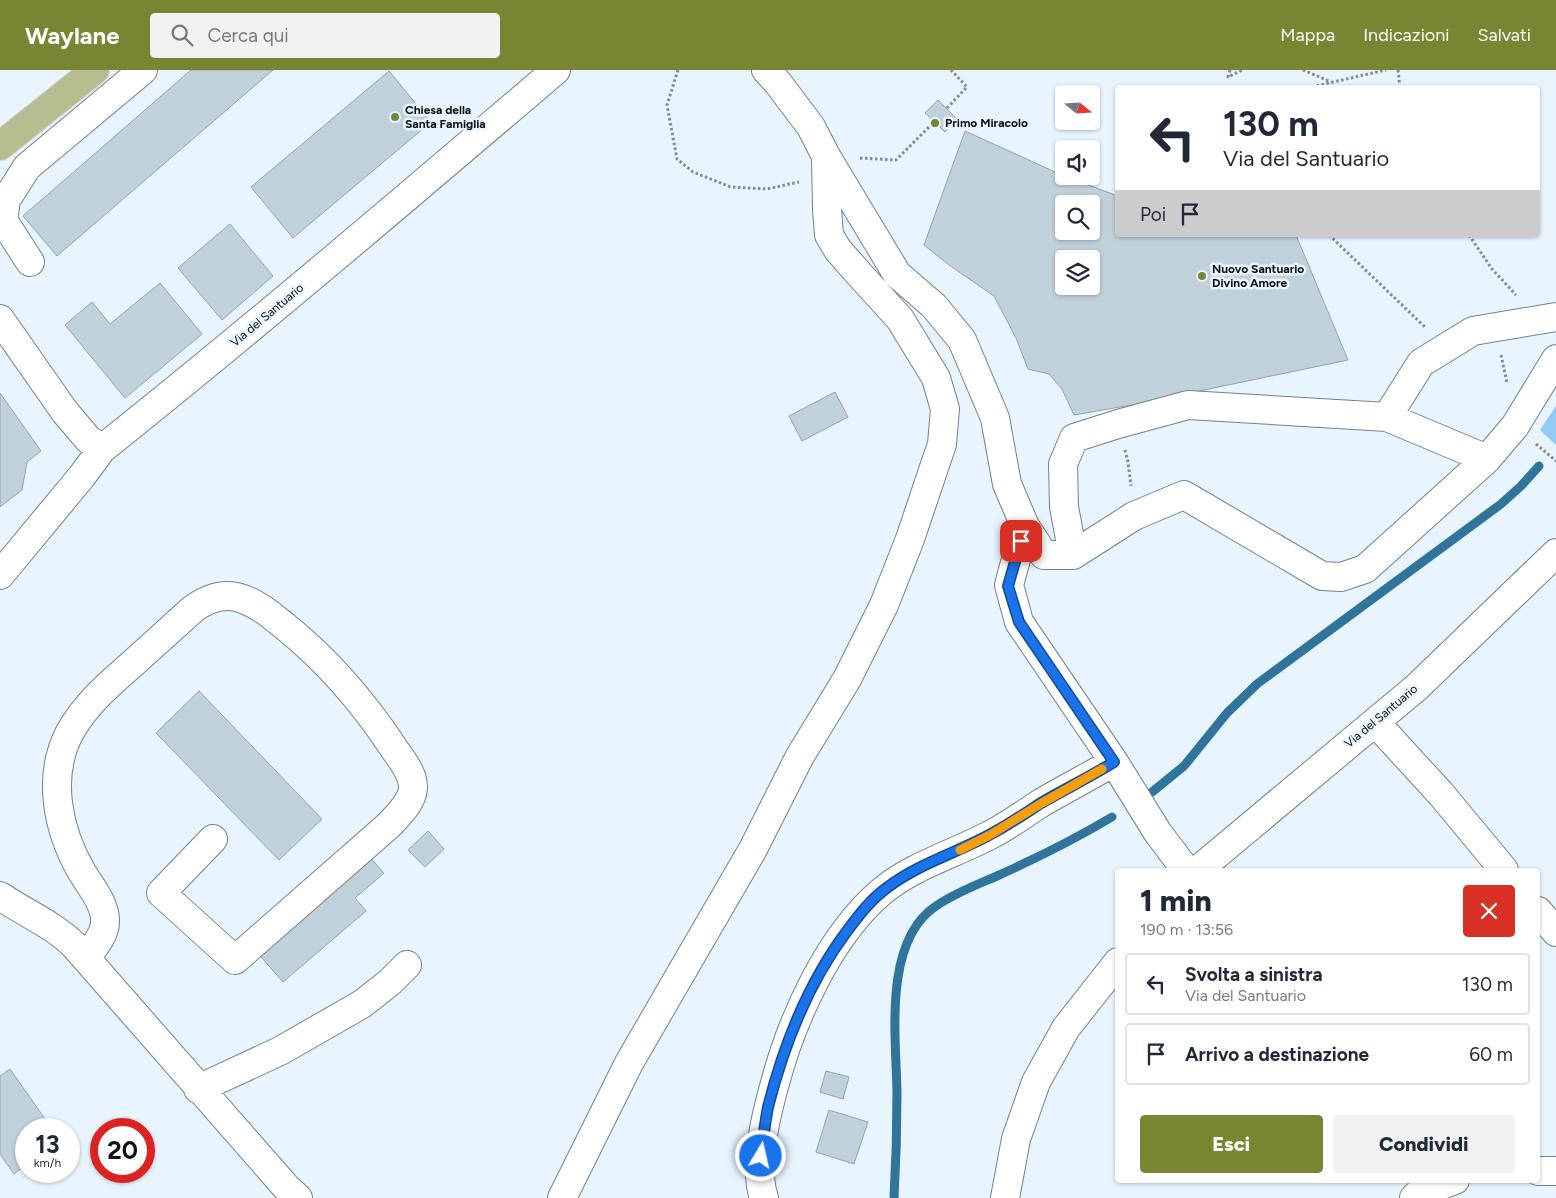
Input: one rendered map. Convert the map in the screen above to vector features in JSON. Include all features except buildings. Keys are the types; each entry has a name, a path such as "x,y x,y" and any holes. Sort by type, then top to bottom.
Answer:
{"main road":[{"path":"0,146 95,70"}],"lane":[{"path":"30,262 3,220 6,200 27,167 143,70"},
{"name":"Via del Santuario","path":"0,575 102,449 192,377 556,70"},
{"path":"766,70 812,127 826,156 897,274 934,306 962,340 995,418 1007,484 1025,526 1044,555 1073,555 1134,516 1184,495 1322,576 1341,577 1365,569 1487,459 1515,426 1556,359"},
{"path":"562,1198 629,1064 752,850 800,756 851,671 884,605 910,539 942,444 945,409 936,378 900,319 838,250 829,235 826,156"},
{"path":"1387,417 1421,363 1473,331 1548,318"},
{"path":"0,319 65,412 88,439 102,449"},
{"path":"1073,555 1064,507 1062,464 1074,438 1188,405 1387,417 1487,459"},
{"path":"1025,526 1008,586 1019,622 1114,762 1158,833 1184,868"},
{"name":"Via del Santuario","path":"1200,868 1417,687 1556,553"},
{"path":"86,958 99,940 105,921 99,901 74,858 64,825 56,795 57,768 60,756 76,723 86,708 103,690 193,608 204,601 229,596 242,598 267,612 300,638 332,669 375,719 408,769 413,786 412,795 408,803 389,825 235,960 161,893 213,839"},
{"path":"1375,722 1442,794 1502,868"},
{"path":"764,1198 760,1188 761,1156 768,1109 782,1057 812,985 830,954 858,916 878,894 922,866 990,835 1114,762"},
{"path":"0,896 65,936 286,1188 298,1198"},
{"path":"1540,913 1556,932"},
{"path":"198,1089 280,1051 357,1007 373,997 407,965"},
{"path":"1005,1198 1016,1139 1036,1082 1066,1028 1115,966"},
{"path":"1540,1171 1556,1171"},
{"path":"1414,1198 1418,1194 1447,1183"}],"path":[{"path":"678,70 667,105 677,159 693,172 731,187 767,189 809,180 826,156 896,160 934,122"},
{"path":"947,108 967,87 951,70"},
{"path":"1230,70 1228,76 1242,70"},
{"path":"1303,70 1332,82"},
{"path":"1320,85 1386,70"},
{"path":"1398,70 1400,85"},
{"path":"1331,237 1447,347"},
{"path":"1470,237 1492,270 1548,318"},
{"path":"1496,327 1515,426"},
{"path":"1118,424 1128,462 1134,516"}],"shaded area":[{"path":"1556,406 1556,445 1540,430"}],"waterway":[{"path":"1152,792 1184,766 1227,713 1257,684 1501,504 1539,466"},
{"path":"894,1198 897,1118 896,991 900,966 907,942 919,922 943,901 1041,855 1112,817"}],"slow traffic":[{"path":"960,850 990,835 1102,769"}],"place":[{"name":"Chiesa della Santa Famiglia","path":"395,117"},
{"name":"Primo Miracolo","path":"935,123"},
{"name":"Nuovo Santuario Divino Amore","path":"1202,276"}],"route":[{"path":"761,1156 768,1109 777,1074 798,1016 812,985 830,954 858,916 878,894 922,866 990,835 1114,762 1019,622 1008,586 1021,541"}]}
